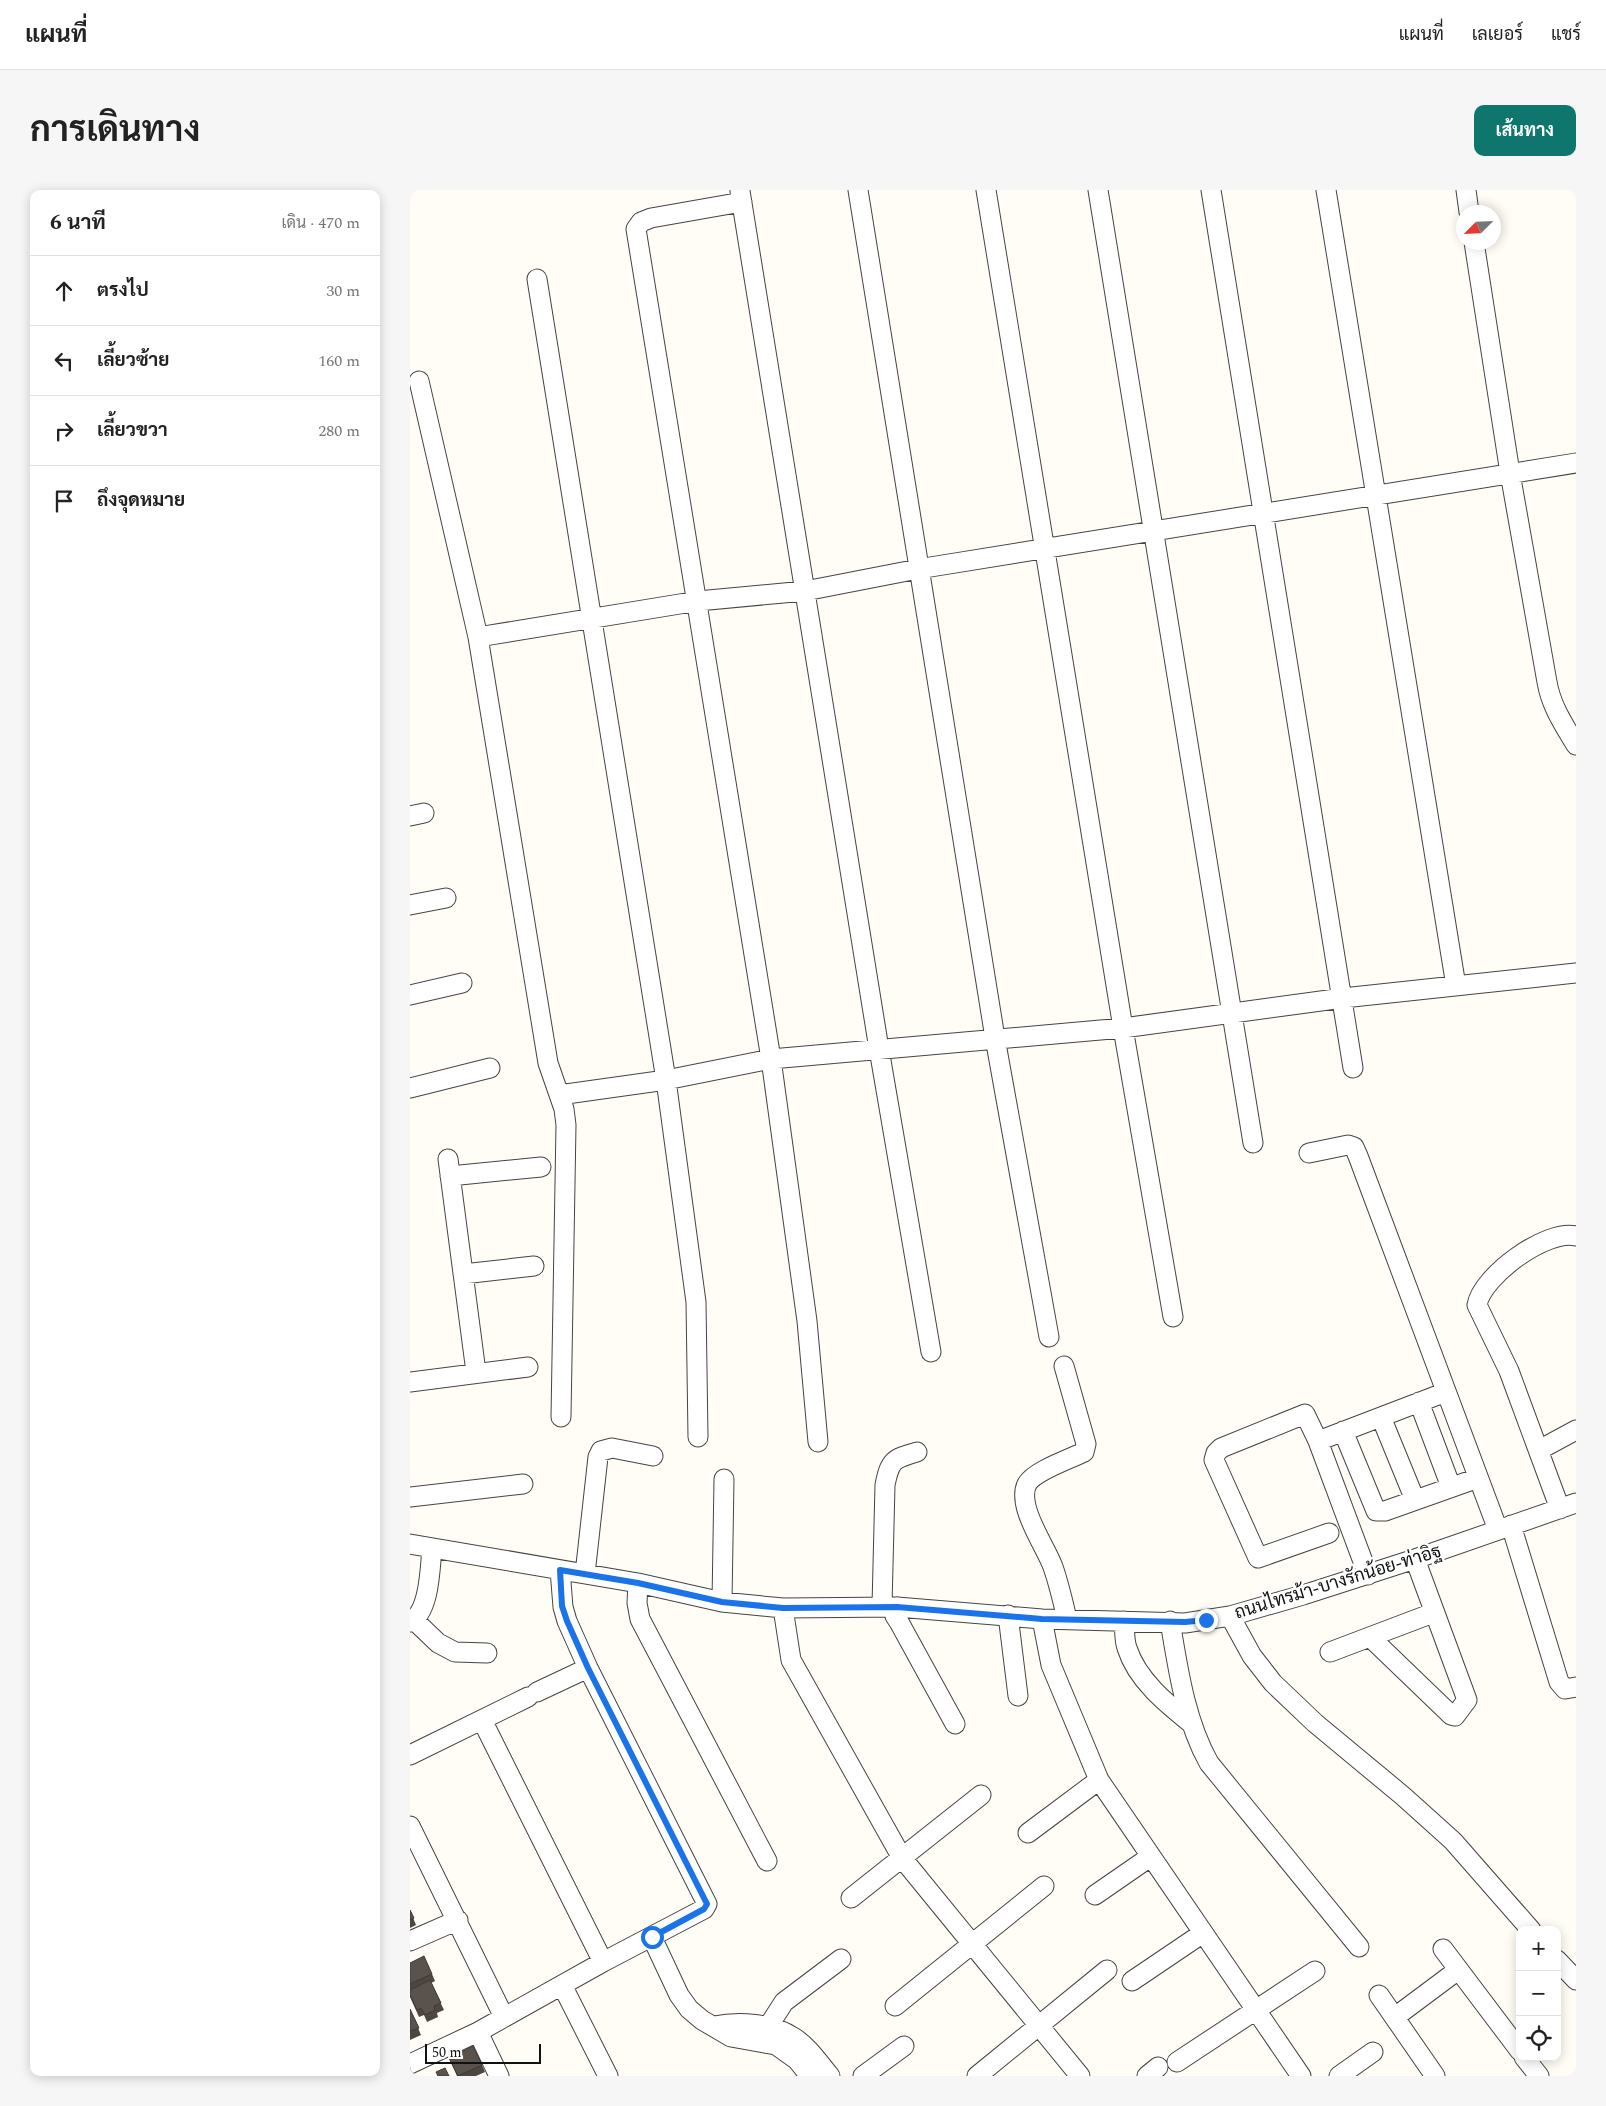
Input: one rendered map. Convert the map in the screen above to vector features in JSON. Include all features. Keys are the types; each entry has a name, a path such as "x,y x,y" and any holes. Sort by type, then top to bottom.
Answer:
{"street":[{"path":"858,190 995,1038 1049,1338"},
{"path":"986,190 1122,1028 1173,1317"},
{"path":"1098,190 1155,531 1252,1143"},
{"path":"1211,190 1353,1068"},
{"path":"1326,190 1456,986"},
{"path":"1466,190 1468,205"},
{"path":"818,1442 807,1322 772,1059 636,229 641,222 650,218 741,196 879,1048 931,1352"},
{"path":"1475,250 1510,473 1549,695 1576,746"},
{"path":"537,279 666,1080 696,1302 698,1437"},
{"path":"419,381 478,637 548,1063 559,1095 566,1125 561,1417"},
{"path":"478,637 698,601 805,590 918,569 1376,497 1576,463"},
{"path":"410,906 446,898"},
{"path":"559,1095 666,1080 772,1059 879,1048 1122,1028 1343,998 1576,972"},
{"path":"410,995 462,983"},
{"path":"410,1088 490,1068"},
{"path":"1309,1153 1348,1145 1354,1148 1478,1478 1504,1528 1559,1682 1565,1689 1576,1687"},
{"path":"476,1372 449,1168 540,1166"},
{"path":"1568,1506 1539,1450 1509,1371 1477,1305 1479,1296 1489,1281 1516,1259 1544,1240 1559,1235 1576,1236"},
{"path":"464,1274 534,1266"},
{"path":"1064,1366 1086,1444 1084,1452 1033,1476 1027,1485 1025,1495 1029,1516 1053,1566 1067,1619"},
{"path":"410,1382 476,1372 528,1367"},
{"path":"1318,1441 1446,1392"},
{"path":"1419,1402 1451,1487"},
{"path":"1329,1533 1258,1558 1214,1460 1216,1452 1221,1448 1304,1414 1318,1441 1368,1575"},
{"path":"1381,1417 1415,1500"},
{"path":"1343,1430 1376,1511 1386,1511 1478,1478"},
{"path":"1539,1450 1576,1430"},
{"path":"584,1574 598,1457 601,1451 612,1448 653,1456"},
{"path":"917,1452 896,1458 889,1466 885,1485 889,1607 896,1616 955,1724"},
{"path":"722,1602 724,1479"},
{"path":"410,1497 523,1484"},
{"name":"ถนนไทรม้า-บางรักน้อย-ท่าอิฐ","path":"410,1544 638,1583 722,1602 783,1608 889,1607 1042,1619 1185,1622 1230,1616 1368,1575 1568,1506"},
{"path":"432,1548 429,1583 424,1603 412,1621 438,1643 455,1652 488,1652"},
{"path":"1371,1638 1453,1716 1467,1700 1415,1559"},
{"path":"410,2064 478,2032 603,1962 704,1909 707,1904 588,1668 562,1606 560,1570"},
{"path":"638,1583 637,1603 640,1619 767,1862"},
{"path":"783,1608 791,1660 902,1858 1080,2076"},
{"path":"1330,1652 1434,1613"},
{"path":"1008,1615 1018,1696"},
{"path":"1230,1616 1252,1656 1272,1684 1315,1724 1403,1796 1453,1841 1527,1926"},
{"path":"1042,1619 1051,1665 1099,1780 1301,2076"},
{"path":"1124,1621 1126,1648 1137,1669 1162,1699 1192,1724"},
{"path":"1170,1621 1179,1673 1192,1724 1198,1745 1209,1764 1272,1838 1359,1947"},
{"path":"410,1755 588,1668"},
{"path":"482,1720 603,1962"},
{"path":"1028,1833 1099,1780"},
{"path":"851,1898 981,1795"},
{"path":"411,1831 458,1920 504,2017"},
{"path":"1095,1895 1150,1857"},
{"path":"894,2006 1044,1886"},
{"path":"410,1941 458,1920"},
{"path":"1132,1980 1203,1933"},
{"path":"656,1946 679,1995 689,2009 702,2020 714,2026 763,2035 782,2031 794,2037 830,2076"},
{"path":"1443,1949 1516,2046"},
{"path":"763,2035 784,2002 840,1959"},
{"path":"1561,1964 1576,1980"},
{"path":"977,2076 1107,1970"},
{"path":"1395,2016 1458,1970"},
{"path":"1177,2062 1315,1971"},
{"path":"562,1985 608,2076"},
{"path":"1379,1995 1436,2076"},
{"path":"478,2032 499,2076"},
{"path":"763,2035 798,2060 810,2076"},
{"path":"863,2076 904,2046"},
{"path":"1339,2076 1373,2052"},
{"path":"1527,2061 1539,2076"}],"building":[{"path":"410,1910 414,1918 410,1920"},
{"path":"424,1956 432,1974 410,1984 410,1963"},
{"path":"430,1980 441,2003 434,2006 435,2010 425,2015 421,2008 417,2010 410,1995 410,1990"},
{"path":"410,2009 419,2028 410,2031"},
{"path":"473,2046 482,2065 458,2076 449,2058"},
{"path":"445,2068 449,2076 438,2076 436,2072"}],"route":[{"path":"652,1937 704,1909 707,1904 588,1668 567,1621 562,1606 560,1570 638,1583 722,1602 783,1608 882,1606 1042,1619 1185,1622 1206,1620"}]}
